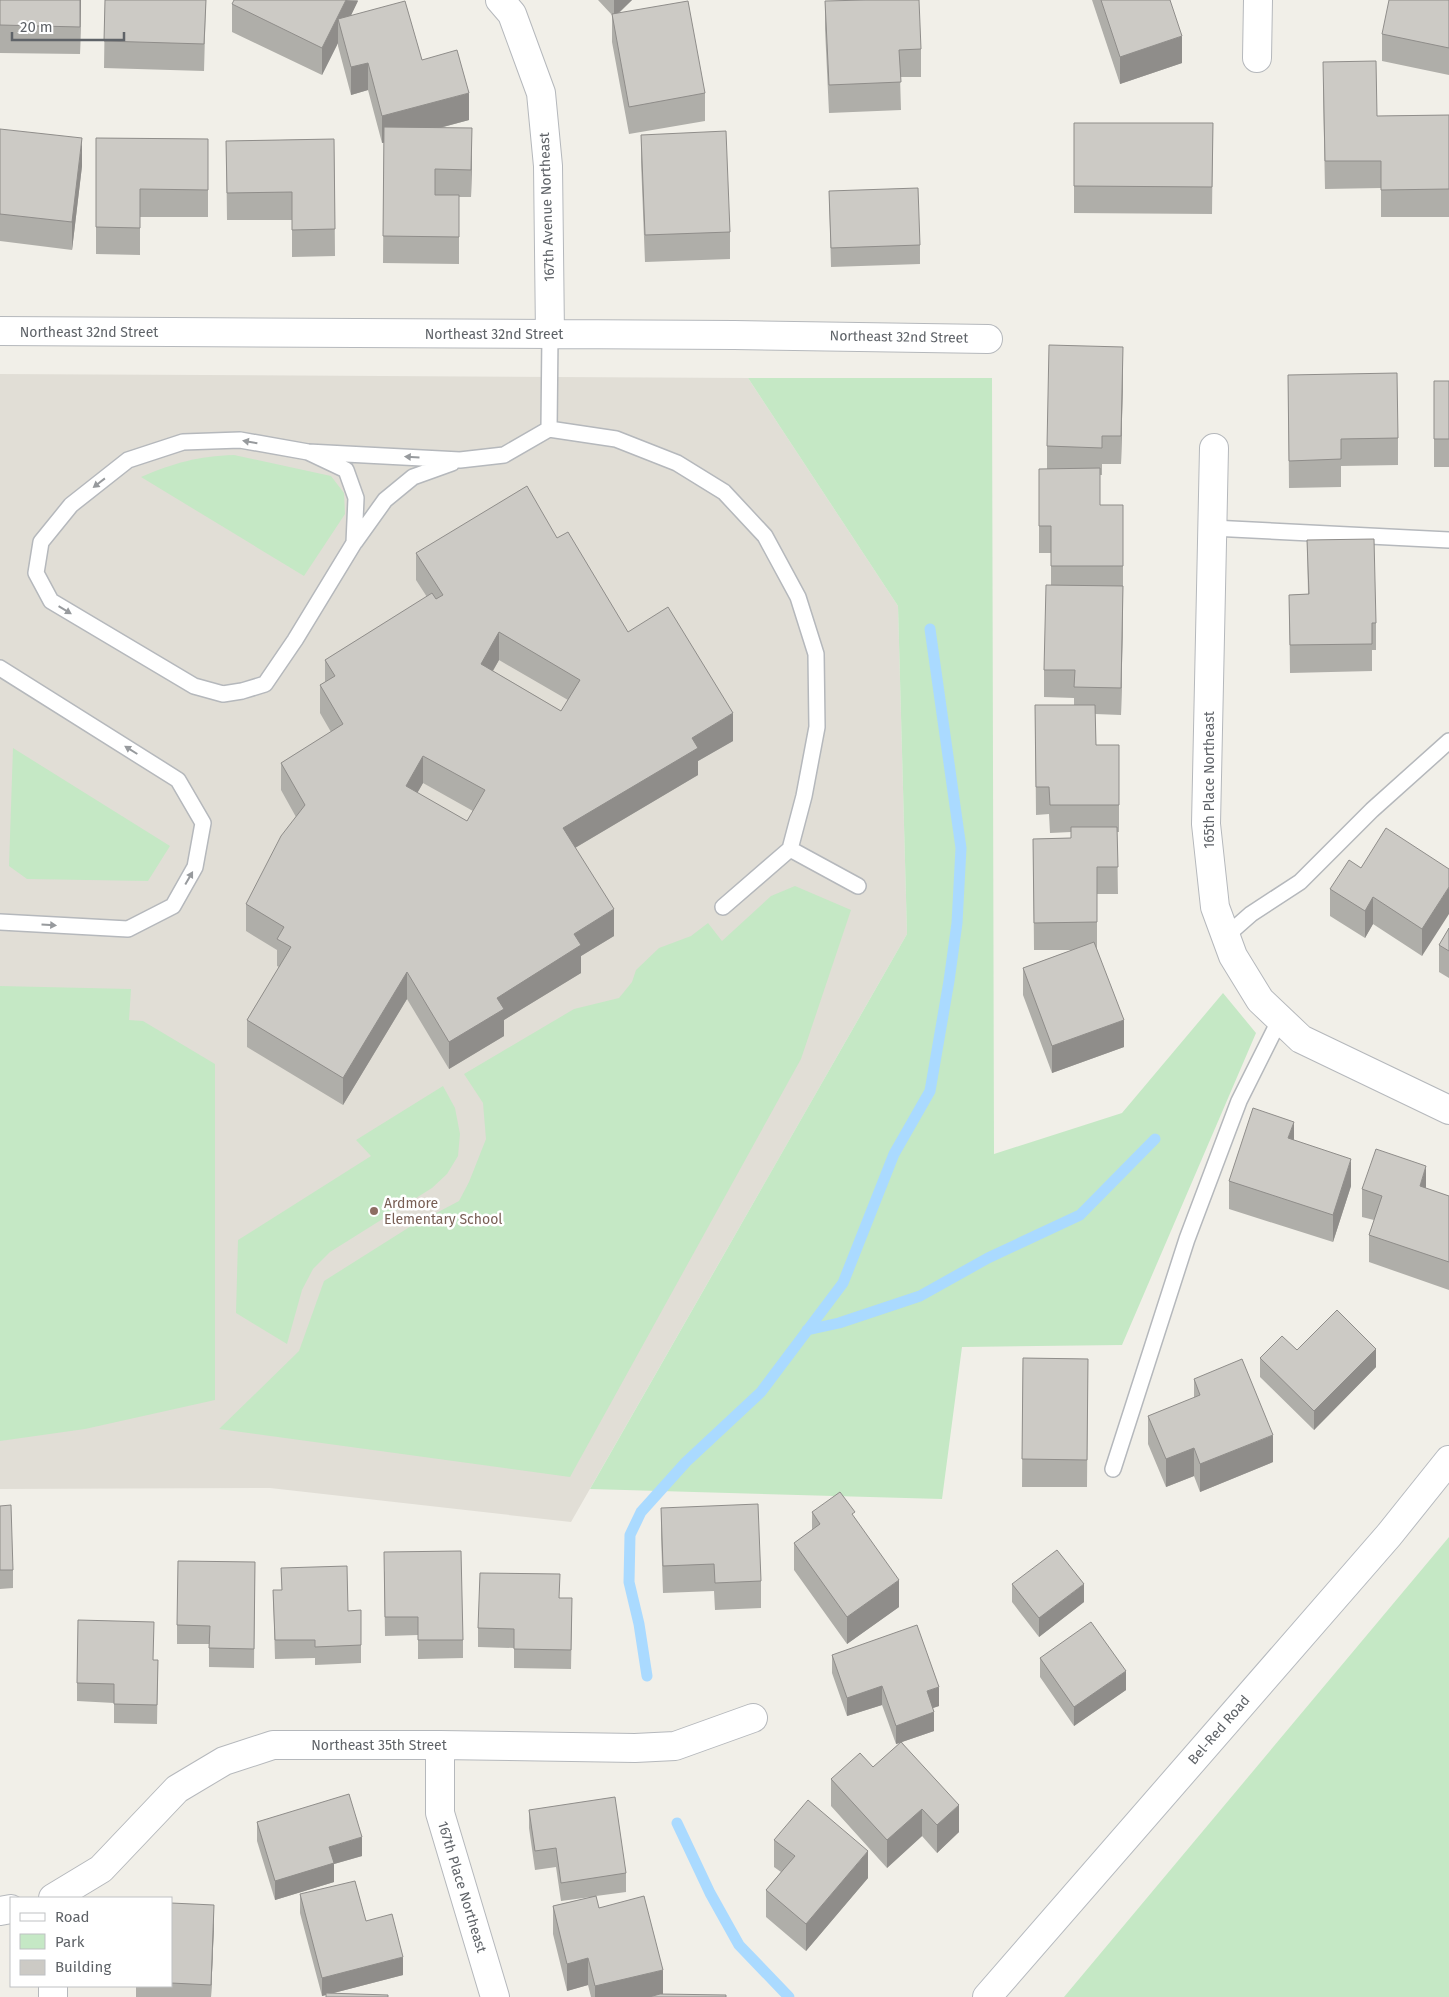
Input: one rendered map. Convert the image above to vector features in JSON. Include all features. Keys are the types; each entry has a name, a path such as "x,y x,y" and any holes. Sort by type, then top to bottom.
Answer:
{"street":[{"name":"167th Avenue Northeast","path":"500,0 512,14 541,93 548,166 550,335"},
{"path":"1257,58 1258,0"},
{"name":"Northeast 32nd Street","path":"0,331 988,338"},
{"name":"165th Place Northeast","path":"1214,448 1206,824 1215,907 1233,956 1260,1000 1301,1039 1449,1110"},
{"name":"Bel-Red Road","path":"987,1997 1389,1535 1449,1460"},
{"name":"Northeast 35th Street","path":"55,1897 101,1869 177,1789 224,1760 273,1745 635,1748 675,1746 752,1718"},
{"name":"167th Place Northeast","path":"440,1745 440,1813 495,1997"}],"lane":[{"path":"549,429 550,335"},
{"path":"460,460 413,477 384,500 354,543 266,684 242,691 223,694 194,686 51,601 36,572 41,542 71,505 128,460 183,442 240,440 308,452 460,460 504,455 549,429 616,439 677,463 724,492 765,536 798,597 816,654 817,727 804,796 790,849 723,907"},
{"path":"308,452 346,470 356,498 354,543"},
{"path":"1212,528 1449,540"},
{"path":"0,668 178,780 203,823 195,868 173,906 128,929 0,922"},
{"path":"1226,936 1251,914 1300,882 1372,810 1449,741"},
{"path":"790,849 858,886"},
{"path":"1113,1469 1187,1239 1239,1101 1280,1019"}],"shaded area":[{"name":"Ardmore Elementary School","path":"0,374 748,378 898,606 907,934 571,1522 270,1488 0,1489"}],"green space":[{"path":"748,378 992,378 994,1154 1122,1113 1223,993 1256,1033 1122,1345 962,1347 942,1499 590,1489 907,934 898,606"},
{"path":"234,455 331,476 344,493 345,514 304,576 141,477 186,461"},
{"path":"13,748 170,846 148,881 27,879 9,866"},
{"path":"795,886 851,910 801,1059 570,1477 219,1429 299,1351 324,1281 408,1228 459,1201 469,1182 486,1139 483,1103 464,1074 574,1009 619,998 632,982 636,970 659,948 691,936 708,923 722,941 771,896"},
{"path":"0,986 131,989 129,1020 143,1021 215,1064 215,1400 85,1429 0,1441"},
{"path":"443,1086 455,1108 460,1134 458,1156 447,1174 432,1188 330,1252 313,1269 302,1290 287,1344 236,1313 238,1240 371,1156 356,1140"},
{"path":"1449,1537 1449,1997 1064,1997"}],"building":[{"path":"0,0 80,0 80,27 0,25"},
{"path":"105,0 206,0 204,44 104,41"},
{"path":"234,0 346,0 322,48 232,4"},
{"path":"919,0 921,49 899,50 901,82 829,85 825,1"},
{"path":"1101,0 1170,0 1182,36 1120,57"},
{"path":"1389,0 1449,0 1449,48 1382,34"},
{"path":"405,1 422,60 457,50 469,93 382,116 368,63 351,67 338,19"},
{"path":"688,1 705,93 629,107 612,14"},
{"path":"1376,61 1377,116 1449,115 1449,189 1381,190 1381,161 1325,161 1323,62"},
{"path":"1074,123 1213,123 1212,187 1074,186"},
{"path":"384,127 472,128 471,170 435,169 435,195 459,195 459,237 383,236"},
{"path":"0,129 82,138 72,222 0,214"},
{"path":"726,131 730,232 645,235 641,135"},
{"path":"96,138 208,139 208,190 140,189 140,228 96,227"},
{"path":"334,139 335,229 292,230 292,192 227,193 226,141"},
{"path":"918,188 920,245 831,248 829,191"},
{"path":"1049,345 1123,347 1121,436 1102,436 1102,448 1047,446"},
{"path":"1397,373 1398,438 1341,439 1341,459 1289,461 1288,375"},
{"path":"1434,381 1449,381 1449,439 1434,439"},
{"path":"1100,468 1100,505 1123,505 1123,566 1051,566 1051,526 1039,526 1039,469"},
{"path":"527,486 557,538 568,532 628,632 668,607 733,713 692,738 698,748 563,828 614,909 574,934 581,945 497,998 504,1009 449,1042 407,972 343,1078 247,1020 291,947 277,939 284,927 246,904 281,836 305,805 281,763 343,724 320,685 335,676 325,660 432,593 436,599 443,595 416,553","holes":["499,632 580,680 561,711 481,664","423,756 485,790 467,821 406,786"]},
{"path":"1374,539 1376,623 1372,623 1372,644 1290,645 1289,595 1309,594 1307,540"},
{"path":"1046,585 1123,586 1121,688 1074,687 1075,670 1044,670"},
{"path":"1035,705 1095,705 1096,745 1119,745 1119,805 1050,805 1049,787 1036,787"},
{"path":"1071,827 1117,827 1118,867 1097,867 1097,922 1034,923 1033,839 1071,838"},
{"path":"1386,828 1449,869 1449,887 1422,929 1373,897 1365,911 1330,889 1349,860 1361,868"},
{"path":"1449,928 1449,951 1439,945"},
{"path":"1094,942 1124,1020 1052,1046 1023,968"},
{"path":"1253,1108 1294,1122 1288,1138 1351,1159 1333,1215 1229,1181"},
{"path":"1376,1149 1426,1166 1420,1186 1449,1196 1449,1262 1369,1235 1382,1196 1362,1189"},
{"path":"1337,1310 1376,1349 1314,1411 1260,1358 1282,1336 1297,1350"},
{"path":"1023,1358 1088,1359 1087,1460 1022,1459"},
{"path":"1242,1359 1273,1435 1200,1464 1194,1448 1166,1459 1148,1416 1200,1395 1194,1379"},
{"path":"840,1492 855,1512 852,1514 899,1580 847,1617 794,1543 820,1524 812,1512"},
{"path":"758,1504 761,1581 715,1583 714,1564 663,1566 661,1508"},
{"path":"11,1505 13,1570 0,1570 0,1506"},
{"path":"1057,1550 1084,1584 1039,1618 1012,1584"},
{"path":"461,1551 463,1640 418,1640 418,1617 385,1617 384,1552"},
{"path":"178,1561 255,1562 254,1649 209,1648 210,1626 177,1625"},
{"path":"347,1566 348,1611 361,1610 361,1645 315,1647 315,1640 275,1640 273,1590 282,1590 281,1568"},
{"path":"480,1573 560,1574 559,1598 572,1598 571,1650 514,1649 514,1629 478,1628"},
{"path":"78,1620 154,1622 153,1660 158,1660 157,1705 114,1704 114,1684 77,1683"},
{"path":"1091,1622 1126,1671 1074,1707 1040,1658"},
{"path":"917,1625 939,1687 927,1691 934,1712 896,1726 882,1686 847,1698 832,1655"},
{"path":"901,1742 959,1805 937,1825 922,1809 887,1840 831,1779 860,1753 873,1767"},
{"path":"349,1794 362,1837 329,1847 334,1863 275,1881 257,1822"},
{"path":"615,1797 626,1873 561,1883 556,1848 535,1851 529,1810"},
{"path":"808,1800 868,1851 806,1924 766,1890 795,1856 774,1840"},
{"path":"355,1881 366,1921 392,1914 403,1957 322,1978 300,1894"},
{"path":"596,1896 599,1908 644,1896 663,1970 595,1986 588,1958 567,1964 553,1906"},
{"path":"172,1903 214,1905 211,1985 172,1983"},
{"path":"326,1993 388,1995 388,1997 326,1997"},
{"path":"660,1994 726,1995 726,1997 649,1997"}],"waterway":[{"path":"647,1676 639,1624 629,1582 630,1535 641,1512 686,1462 761,1392 843,1283 894,1154 930,1091 957,923 961,848 930,629"},
{"path":"807,1330 839,1323 920,1296 988,1258 1080,1215 1155,1139"},
{"path":"677,1823 710,1893 739,1945 789,1997"}],"place":[{"name":"Ardmore Elementary School","path":"374,1211"}]}
